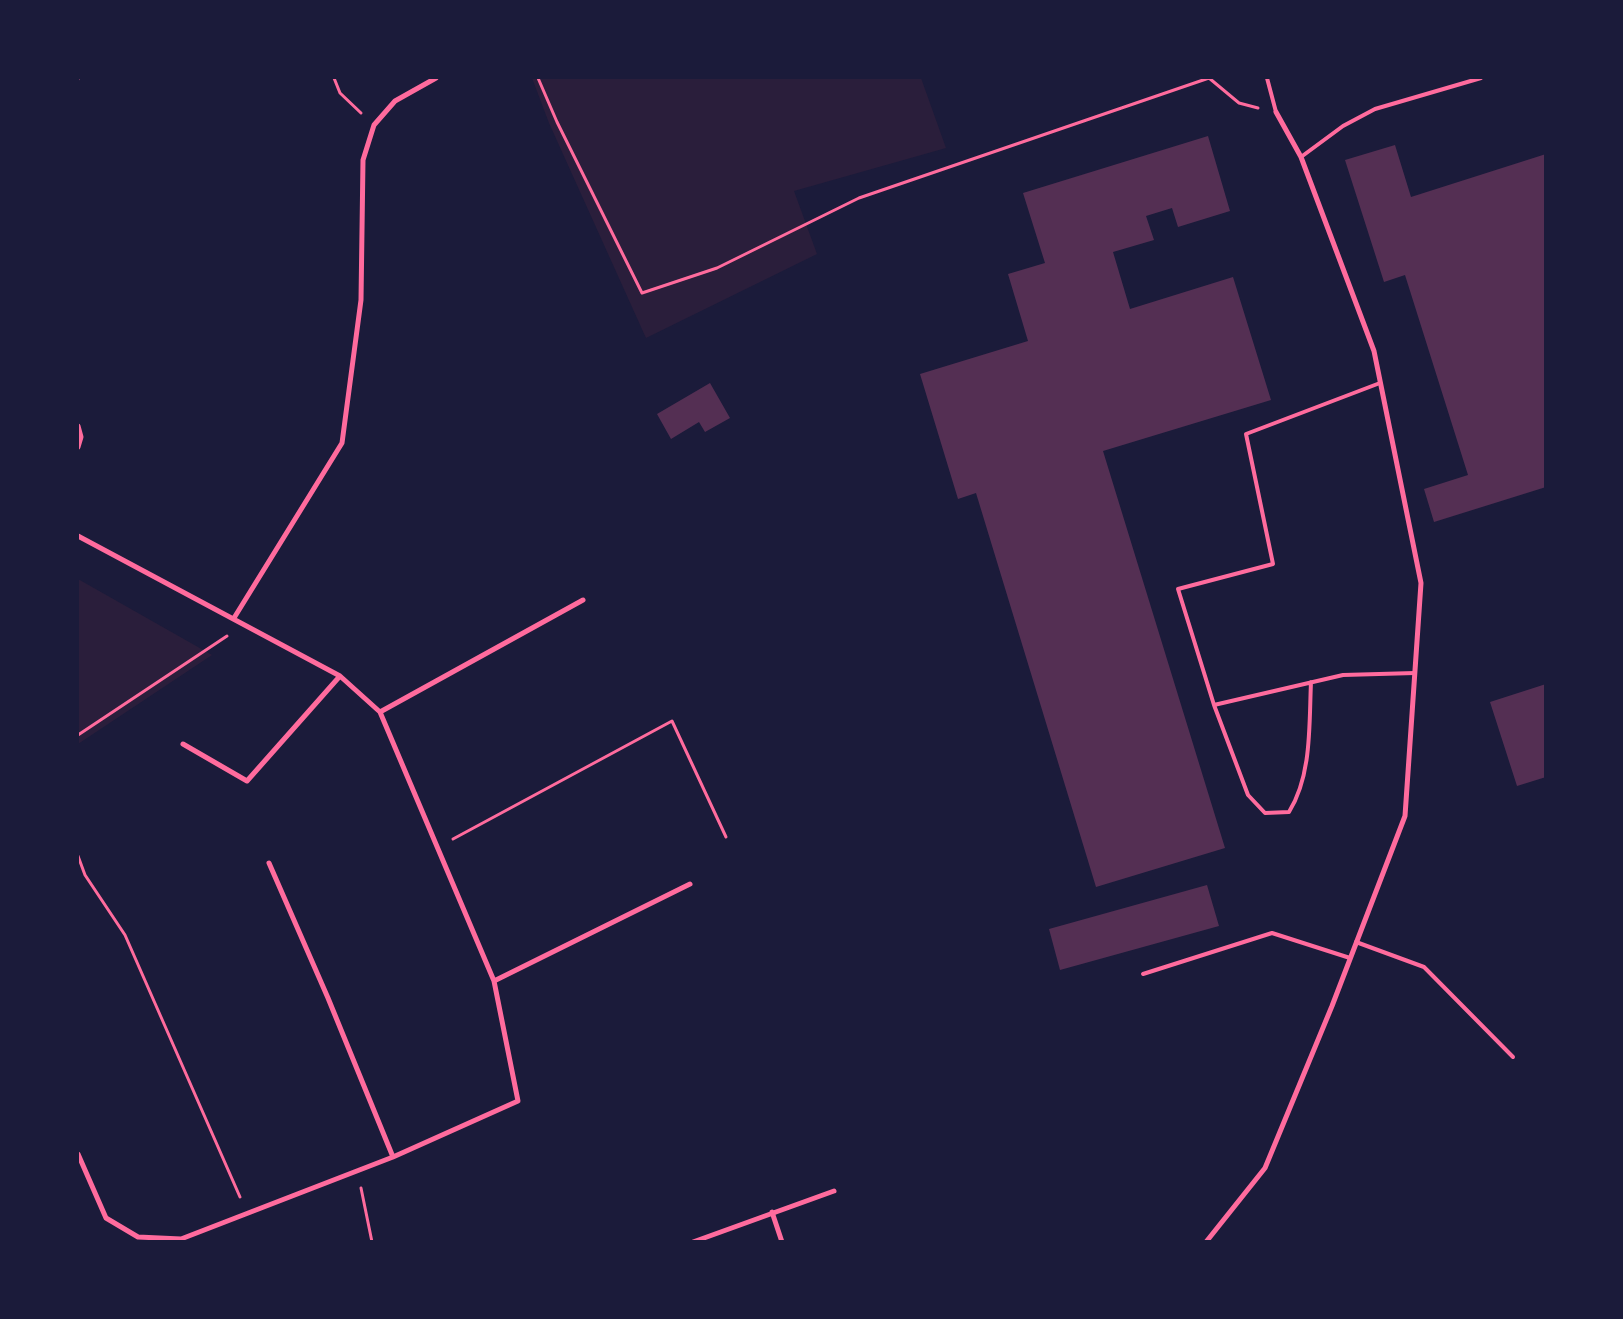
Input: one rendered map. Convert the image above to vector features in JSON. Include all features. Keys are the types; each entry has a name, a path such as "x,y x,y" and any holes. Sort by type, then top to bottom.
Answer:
{"street":[{"path":"234,618 342,443 361,300 364,160 374,126 395,101 436,78"},
{"path":"1206,1242 1265,1168 1405,816 1421,583 1374,351 1301,157 1276,112"},
{"path":"78,426 81,437 78,446"},
{"path":"78,536 340,676 380,712 494,981 518,1101 393,1158 181,1239 138,1237 106,1218 78,1154"},
{"path":"380,712 583,600"},
{"path":"183,744 247,781 340,676"},
{"path":"270,863 328,998 393,1158"},
{"path":"494,981 690,884"},
{"path":"693,1242 834,1191"},
{"path":"772,1212 782,1242"}],"lane":[{"path":"1267,78 1276,112"},
{"path":"1301,157 1344,126 1375,109 1481,78"},
{"path":"1311,682 1307,752 1299,796 1289,812 1265,813 1248,795 1214,705 1178,589 1273,564 1246,434 1380,383"},
{"path":"1214,705 1343,675 1415,672"},
{"path":"1144,974 1272,932 1350,958"},
{"path":"1356,942 1424,966 1513,1057"}],"path":[{"path":"334,78 340,93 374,126"},
{"path":"538,78 557,122 642,292 717,268 859,198 1209,78 1239,104 1276,112"},
{"path":"78,736 244,624"},
{"path":"437,848 672,721 726,837"},
{"path":"78,856 85,875 125,935 248,1215"},
{"path":"357,1172 372,1242"}],"shaded area":[{"path":"532,78 921,78 946,148 794,191 817,254 646,338 549,123"},
{"path":"78,579 212,655 78,744"}],"building":[{"path":"1208,136 1230,211 1178,227 1172,208 1146,216 1154,240 1113,252 1130,309 1233,277 1271,400 1103,451 1225,848 1096,887 976,493 958,499 920,374 1028,341 1008,274 1045,263 1023,193"},
{"path":"1395,145 1411,197 1546,154 1546,487 1434,522 1424,489 1468,475 1405,275 1384,282 1345,160"},
{"path":"710,383 730,418 705,432 699,422 671,439 657,414"},
{"path":"1546,684 1546,777 1517,786 1490,702"},
{"path":"1207,885 1219,926 1060,970 1049,929"}]}
